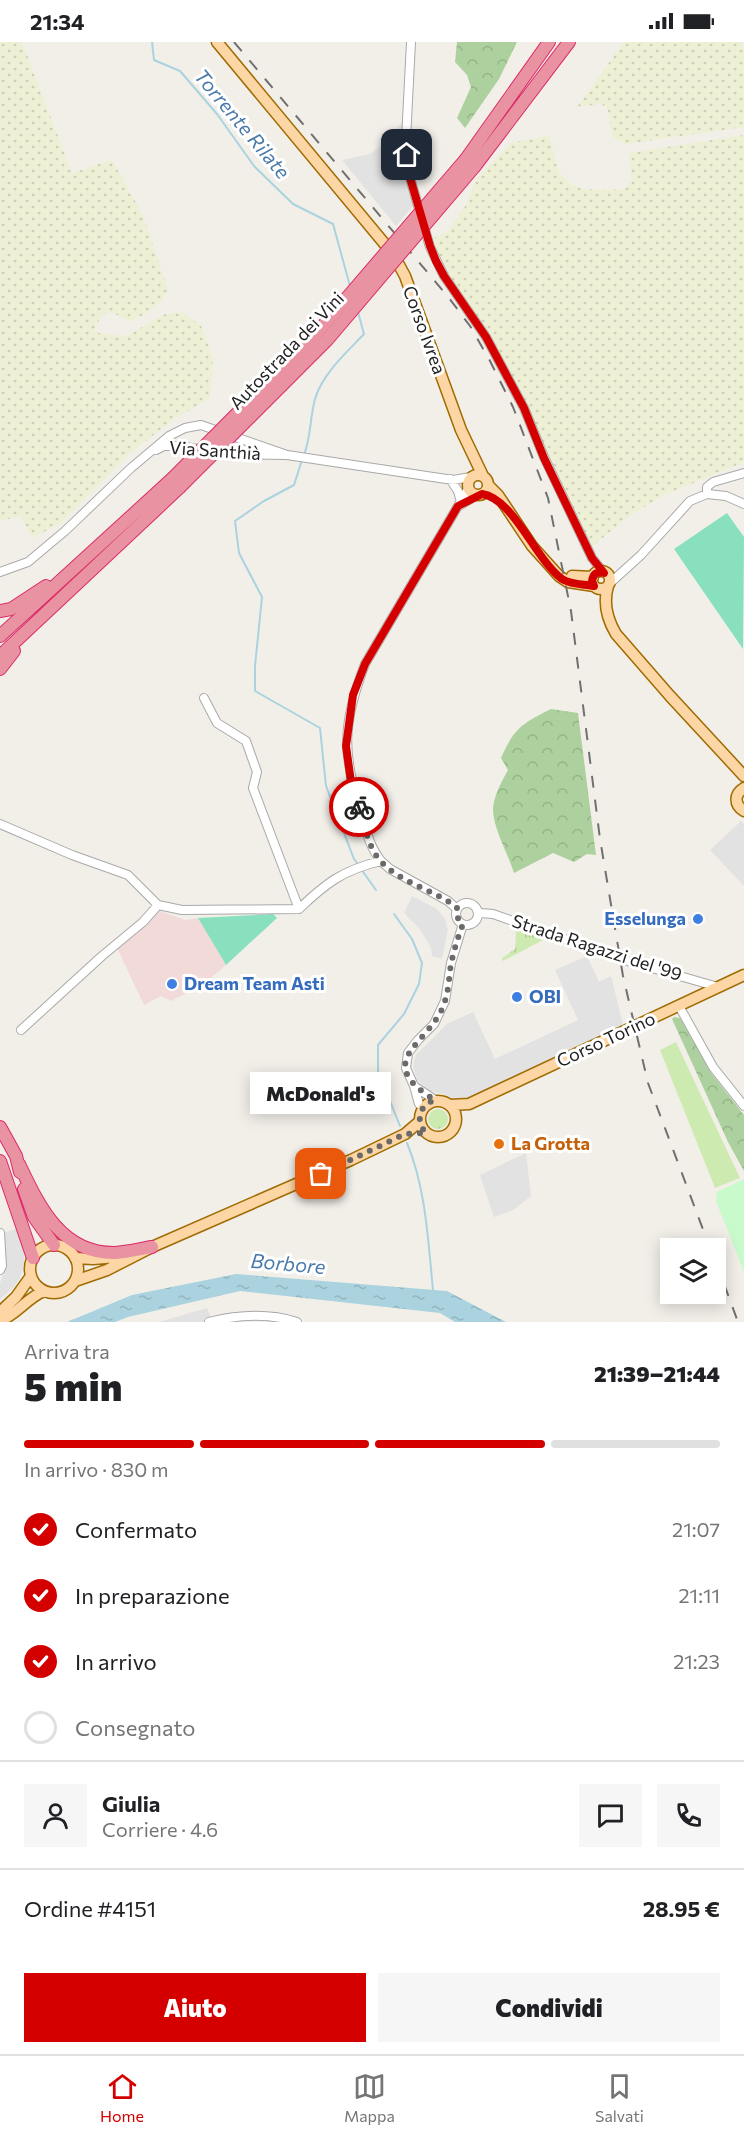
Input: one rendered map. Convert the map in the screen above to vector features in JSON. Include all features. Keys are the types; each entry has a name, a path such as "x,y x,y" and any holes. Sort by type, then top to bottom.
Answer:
{"highway":[{"name":"Autostrada dei Vini","path":"470,162 549,42"},
{"name":"Autostrada dei Vini","path":"0,656 176,483 327,340 569,42"},
{"name":"Autostrada dei Vini","path":"0,636 140,509 176,483"},
{"path":"0,611 11,609 47,585 115,524 140,509"},
{"path":"0,669 42,617"},
{"path":"0,1127 36,1199 61,1233 78,1245 93,1250 116,1252 152,1247"},
{"path":"0,1161 33,1258"},
{"path":"19,1164 34,1217 54,1245"}],"main road":[{"name":"Corso Ivrea","path":"217,42 393,254 405,276 461,430 474,458 477,485"},
{"path":"477,485 501,502 538,554 563,580 573,583 601,580 611,626 636,658 744,776"},
{"path":"736,765 741,790 737,805 744,811"},
{"name":"Corso Torino","path":"435,1100 450,1105 469,1104 744,975"},
{"path":"426,1133 419,1117 423,1107 435,1100"},
{"name":"Corso Torino","path":"405,1134 426,1133 436,1137 447,1134 469,1104"},
{"path":"450,1105 456,1119"},
{"name":"Corso Torino","path":"0,1321 15,1312 29,1299 44,1291 51,1293 65,1290 75,1281 107,1270 152,1247 321,1174 405,1134 420,1122"},
{"path":"44,1291 39,1288 31,1276 30,1269 33,1258 42,1248 54,1245"},
{"name":"Corso Torino","path":"54,1245 66,1248 75,1257 93,1259 116,1257 152,1247"},
{"path":"75,1257 78,1265 75,1281"},
{"path":"0,1312 16,1297 31,1276"}],"street":[{"path":"411,42 405,140 408,171 430,246 444,276 486,337 524,408 544,458 601,580 623,572 690,501 707,494 726,496 744,504"},
{"name":"Via Santhià","path":"150,452 169,436 185,428 201,425 287,455"},
{"name":"Via Santhià","path":"150,452 164,446 180,446 229,454 287,455 477,485"},
{"path":"0,572 28,562 150,452"},
{"path":"707,494 707,488 713,482 744,473"},
{"path":"452,480 458,491 460,504"},
{"path":"376,862 351,782 348,764 347,731 353,695 365,664 460,504 477,485"},
{"path":"204,698 217,723 246,741 257,772 253,788 299,909"},
{"path":"0,824 128,876 159,905 182,910 299,909 326,884 350,870 376,862 448,901 458,909"},
{"path":"469,903 477,910 477,917 473,922 463,924 456,916 462,904 469,903"},
{"path":"21,1030 143,922 159,905"},
{"name":"Strada Ragazzi del '99","path":"477,910 480,913 494,914 624,960 718,987"},
{"path":"423,1107 419,1104 406,1068 408,1053 434,1024 445,1001 451,963 463,924"},
{"path":"679,1006 713,1067 744,1106"},
{"path":"414,1086 435,1100"},
{"path":"0,1233 2,1266 0,1270"},
{"path":"209,1322 232,1316 263,1317 297,1322"}],"shaded area":[{"path":"402,122 405,173 413,206 396,226 342,160 370,154 386,142"},
{"path":"741,821 744,824 744,886 710,850"},
{"path":"412,896 437,909 445,919 448,930 442,959 432,956 431,948 420,929 404,913"},
{"path":"157,910 185,920 198,918 226,965 201,986 171,1001 161,996 144,1005 117,948 134,935"},
{"path":"587,956 599,982 611,976 623,1025 459,1102 443,1094 430,1091 417,1080 413,1066 416,1055 447,1024 473,1012 495,1059 578,1020 555,970"},
{"path":"526,1153 531,1196 513,1210 494,1217 480,1175"},
{"path":"18,1228 24,1252 24,1263 20,1278 14,1287 0,1299 0,1283 5,1269 4,1233"},
{"path":"207,1308 213,1322 159,1322"}],"green space":[{"path":"0,42 22,42 72,173 112,160 143,215 168,290 162,301 136,319 130,321 113,313 106,313 95,328 98,333 127,336 162,315 182,312 201,326 213,358 210,398 174,419 129,454 61,523 32,538 21,516 0,521"},
{"path":"457,42 517,42 499,79 465,128 457,118 471,87 467,75 455,62"},
{"path":"624,42 742,42 744,127 626,144 617,141 612,135 608,110 602,104 577,107"},
{"path":"744,135 744,462 664,495 631,515 586,551 567,513 555,470 527,405 445,272 432,239 448,231 466,205 477,178 511,143 548,136 558,170 569,183 582,189 608,190 624,189 632,181 629,153"},
{"path":"727,513 744,537 743,649 674,549"},
{"path":"551,709 578,713 596,855 587,854 574,862 553,853 514,873 499,834 493,810 496,795 508,770 501,758 520,727"},
{"path":"273,914 277,918 226,965 198,918"},
{"path":"512,927 541,937 543,940 503,961 502,958 515,949 516,933"},
{"path":"680,1018 712,1074 744,1115 744,1171 728,1142 672,1019"},
{"path":"676,1042 740,1178 715,1188 660,1050"},
{"path":"438,1109 445,1112 448,1119 445,1126 438,1129 431,1126 428,1119 431,1112"},
{"path":"744,1179 744,1272 716,1201 717,1192"}],"water":[{"path":"236,1274 447,1291 506,1322 455,1322 440,1313 240,1291 115,1322 67,1322 132,1295"}],"waterway":[{"name":"Torrente Rilate","path":"152,42 154,60 180,71 217,114 254,166 293,204 333,224 350,286"},
{"name":"Torrente Rilate","path":"304,455 318,390 336,364 364,334 358,312"},
{"name":"Torrente Rilate","path":"302,460 294,485 264,501 235,521 239,553 262,597 255,666 255,691 320,728 326,786 354,859 358,864"},
{"name":"Torrente Rilate","path":"361,869 376,890"},
{"name":"Torrente Rilate","path":"394,914 412,939 422,963 419,984 404,1014 378,1045 378,1071 400,1126"},
{"name":"Torrente Rilate","path":"407,1143 422,1197 433,1290"}],"railway":[{"path":"234,42 449,298 470,326 513,407 548,498 571,611 600,839 623,976 648,1083 706,1238"},
{"path":"726,1289 738,1322"}],"way so far":[{"path":"321,1174 405,1134 426,1133 421,1126 420,1112 426,1104 435,1100 414,1086 407,1075 405,1062 412,1046 434,1024 445,1001 451,963 463,924 456,916 458,909 455,906 390,869 381,861 372,847 359,807"}],"place":[{"name":"Esselunga","path":"698,919"},
{"name":"Dream Team Asti","path":"172,984"},
{"name":"OBI","path":"517,997"},
{"name":"La Grotta","path":"499,1144"},
{"name":"McDonald's","path":"321,1174"}],"route":[{"path":"359,807 351,782 346,746 353,695 365,664 458,506 482,494 501,502 538,554 563,580 594,586 592,581 594,575 598,572 604,573 592,558 544,458 524,408 486,337 466,311 436,261 408,171 407,155"}],"water label":[{"name":"Borbore","path":"288,1264"}]}
